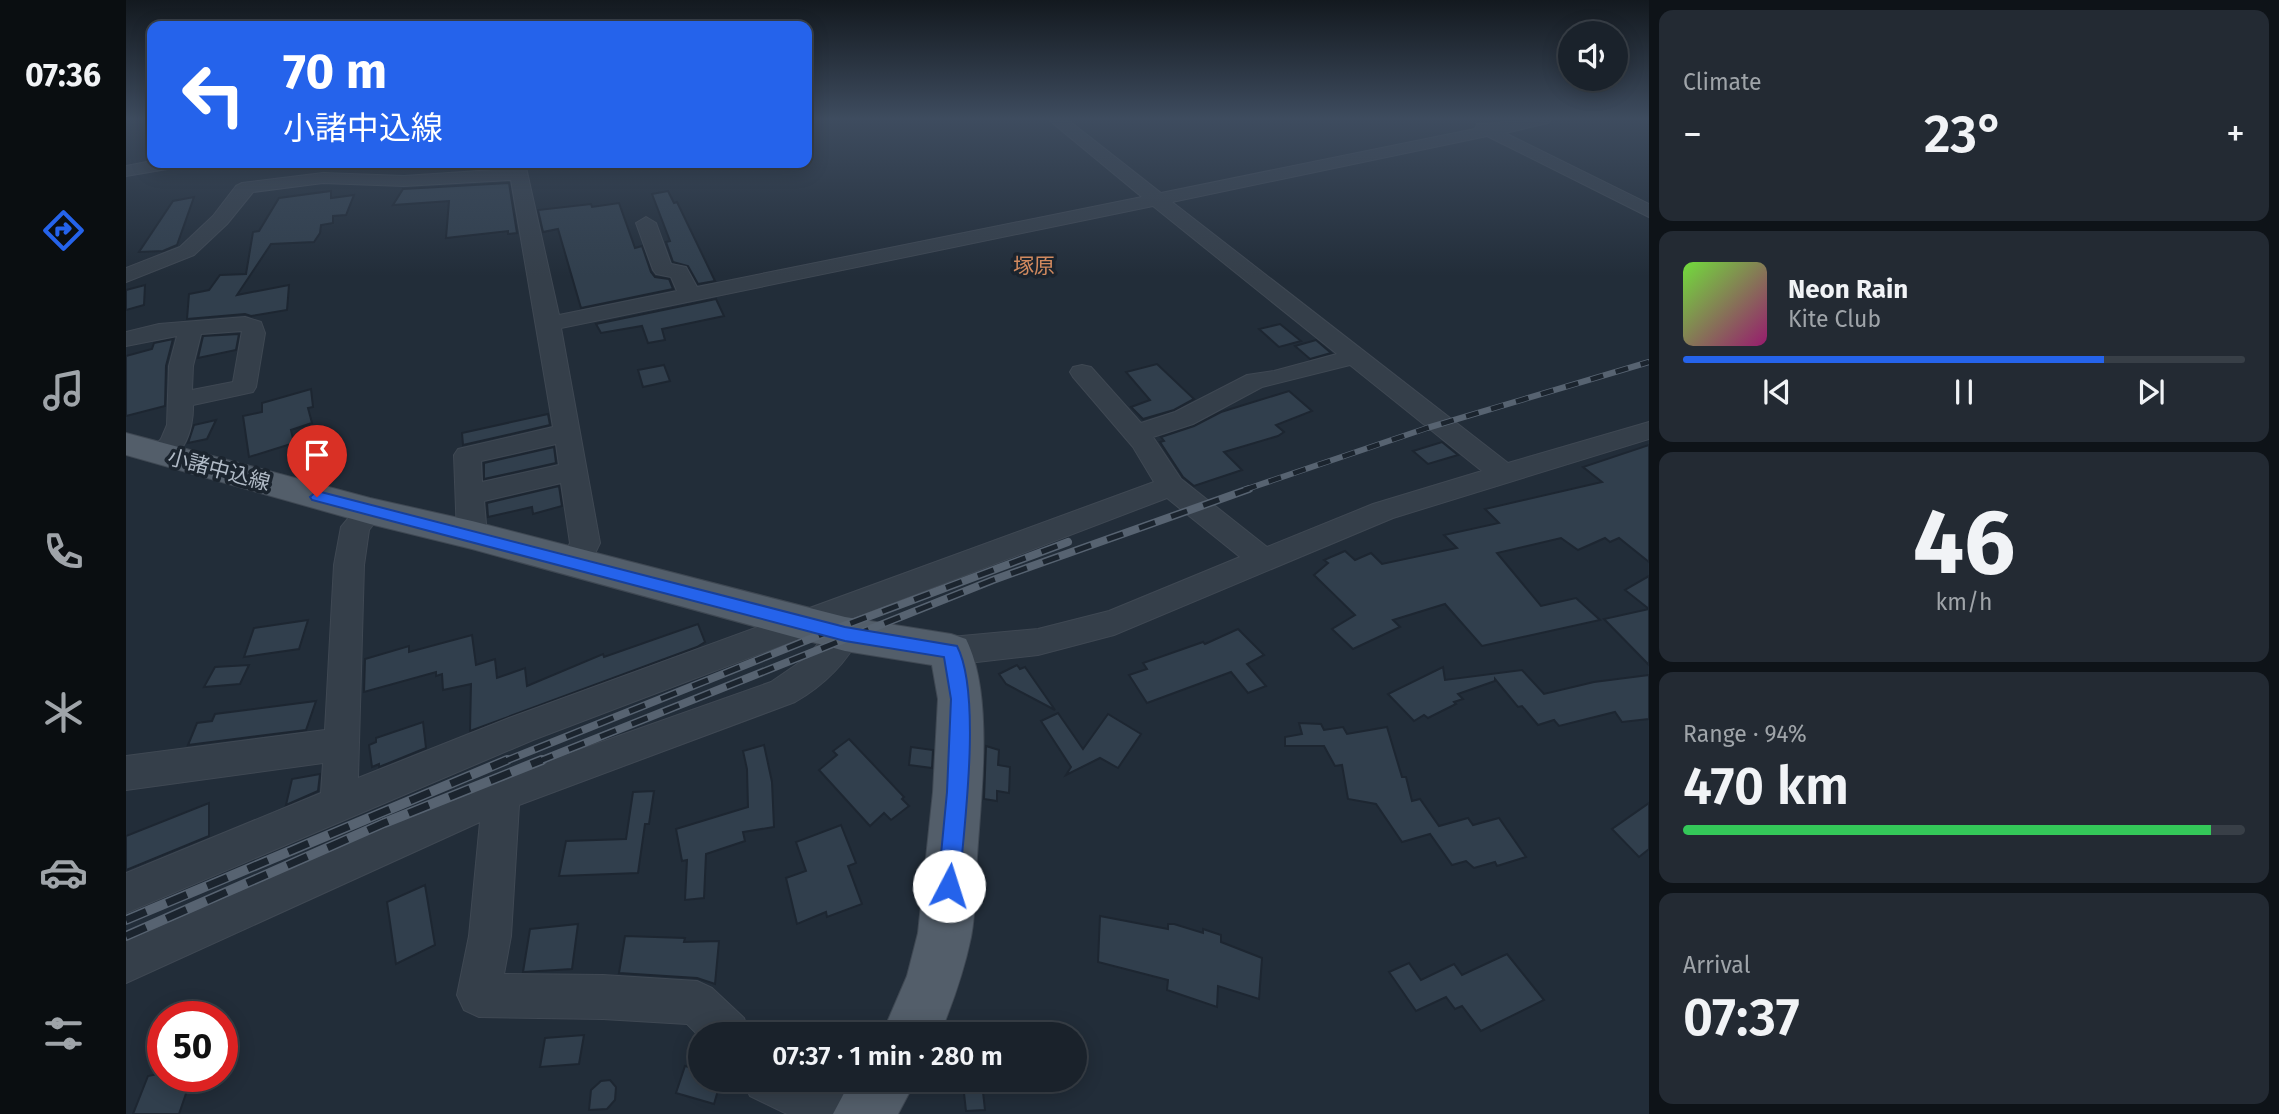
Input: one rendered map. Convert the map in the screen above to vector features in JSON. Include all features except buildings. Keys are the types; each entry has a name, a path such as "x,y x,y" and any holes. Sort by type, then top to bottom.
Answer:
{"main road":[{"name":"小諸中込線","path":"143,449 370,511 470,515 576,562 845,634 951,651"},
{"path":"916,1022 934,979 945,933 957,792 960,699 951,651"},
{"path":"863,1114 878,1092"}],"street":[{"path":"126,276 187,251 220,220 243,190 249,187 323,178 404,181 490,172"},
{"path":"519,172 549,324 585,543 576,562"},
{"path":"1122,172 1504,474"},
{"path":"549,324 1292,172"},
{"path":"1571,172 1649,211"},
{"path":"646,223 663,270 679,271 689,294"},
{"path":"126,339 159,331 245,324 253,327 244,387 180,400"},
{"path":"143,449 170,447 176,433 183,411 180,400 181,367 191,328"},
{"path":"1136,434 1184,418 1255,380 1275,378 1355,356"},
{"path":"1082,372 1136,434 1171,486 1265,561"},
{"path":"951,651 1038,642 1114,622 1383,511 1649,430"},
{"path":"567,433 467,455 470,515 573,471"},
{"path":"126,893 522,729 1171,486"},
{"path":"340,803 351,545 355,527 370,511"},
{"path":"126,962 501,794 783,692 813,675 830,657 845,634"},
{"path":"126,773 341,744"},
{"path":"501,794 490,936 479,995 603,997 697,1003 716,1022"},
{"path":"791,1092 838,1114"}],"railway":[{"path":"1244,490 1427,428 1649,362"},
{"path":"537,762 993,580 1249,489"},
{"path":"503,762 830,631 1068,542"},
{"path":"126,920 507,760"},
{"path":"126,936 384,823 542,760"}],"district":[{"name":"塚原","path":"1034,266"}],"route":[{"path":"317,497 472,535 845,634 951,651 960,699 957,792 949,886"}]}
